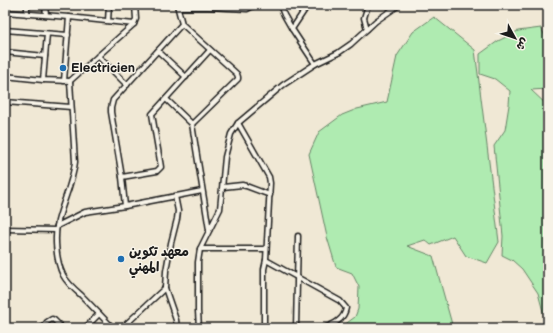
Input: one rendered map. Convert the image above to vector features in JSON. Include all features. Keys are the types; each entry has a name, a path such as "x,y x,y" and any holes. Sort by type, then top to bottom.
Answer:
{"street":[{"path":"26,5 27,14"},
{"path":"45,5 46,15"},
{"path":"108,21 109,5"},
{"path":"5,76 70,81 134,24 136,19 135,5"},
{"path":"192,124 238,79 238,77 237,74 182,24 178,6 215,6 247,9 253,5"},
{"path":"280,5 292,29 315,64"},
{"path":"292,29 308,5"},
{"path":"367,29 364,18 368,5"},
{"path":"199,328 198,262 200,249 220,209 225,157 231,134 238,123 275,91 315,64 338,53 351,44 367,29 398,5"},
{"path":"5,12 134,24"},
{"path":"64,81 69,17"},
{"path":"125,206 111,108 113,100 182,24"},
{"path":"5,30 68,35"},
{"path":"43,80 47,34"},
{"path":"122,177 157,171 160,169 152,114 210,50"},
{"path":"158,51 186,77"},
{"path":"5,52 45,56"},
{"path":"98,56 126,84"},
{"path":"70,81 75,167 57,228 57,252 61,270 68,283 113,328"},
{"path":"166,99 192,124 202,191 210,230"},
{"path":"5,102 71,107"},
{"path":"238,123 269,177 270,183 266,260 264,269 264,328"},
{"path":"223,187 242,185 270,195"},
{"path":"5,229 57,228 86,212 202,191"},
{"path":"176,196 178,211 166,271 165,288 176,320 177,328"},
{"path":"296,328 298,236"},
{"path":"200,249 266,249"},
{"path":"266,260 340,301 346,308 345,313 340,319 334,324 324,328"},
{"path":"122,328 165,288"},
{"path":"85,328 99,314"},
{"path":"42,328 52,319 62,328"}],"green space":[{"path":"434,17 475,50 499,242 487,263 466,256 453,236 431,245 425,240 407,246 433,256 453,328 340,328 355,317 358,309 359,287 352,273 336,267 327,237 309,154 319,132 342,115 357,109 387,102 397,56 413,32"},
{"path":"541,28 548,42 548,89 531,90 548,106 548,328 543,328 545,319 538,293 522,269 512,260 502,255 503,236 494,146 505,130 510,91 495,79 480,74 480,54 498,41 518,31"}],"place":[{"name":"Electricien","path":"63,68"},
{"name":"معهد تكوين المهني","path":"121,259"}]}
